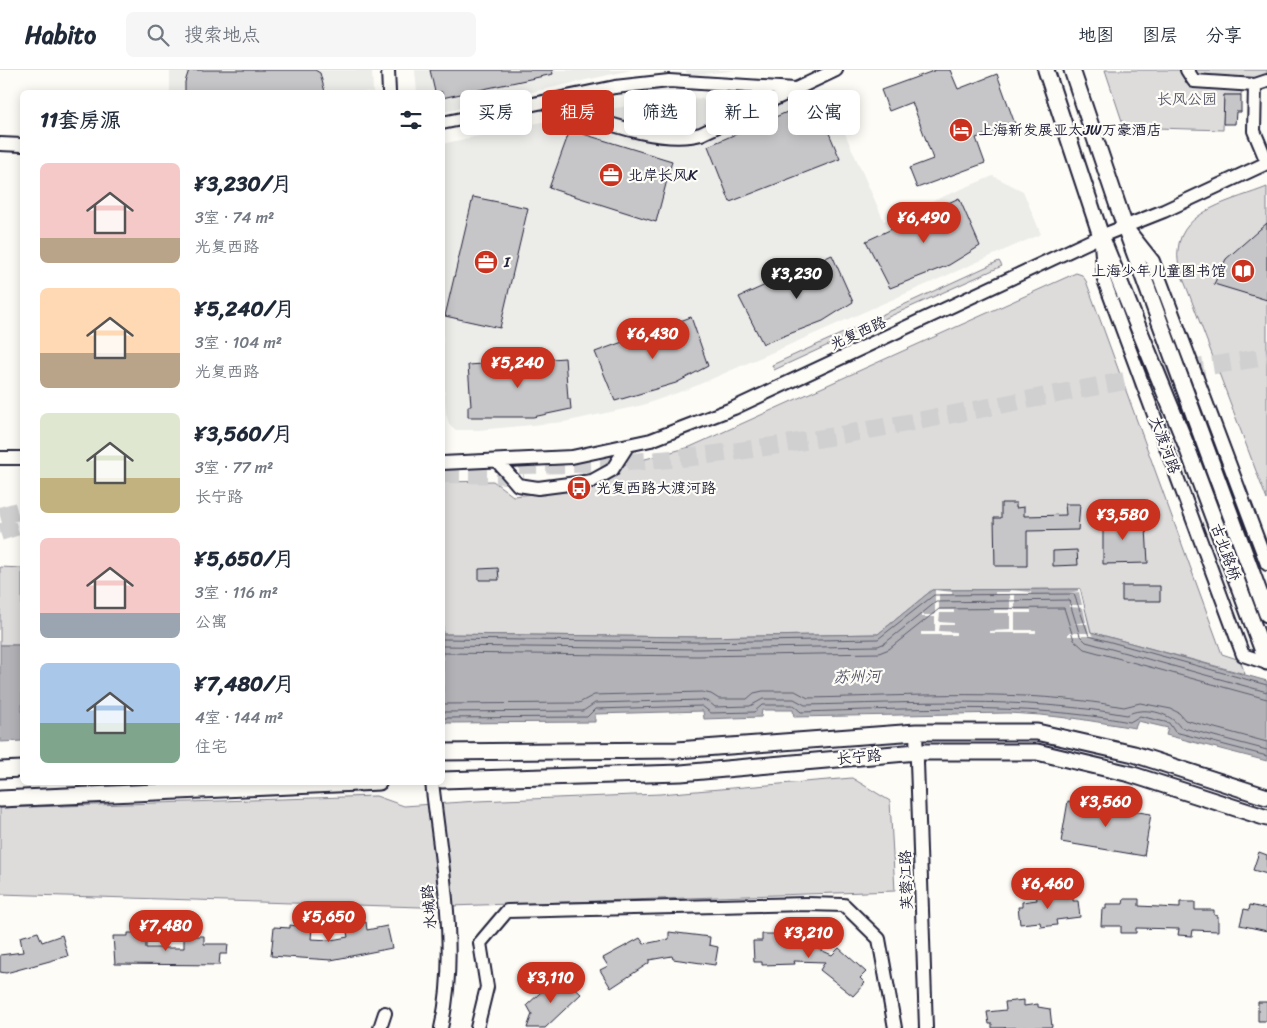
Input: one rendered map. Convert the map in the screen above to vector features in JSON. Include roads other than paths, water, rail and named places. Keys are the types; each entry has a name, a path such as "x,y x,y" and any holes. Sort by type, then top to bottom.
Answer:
{"main road":[{"name":"大渡河路","path":"1046,70 1101,236 1185,442"},
{"path":"1072,70 1125,227"},
{"name":"古北路桥","path":"1125,227 1200,436 1267,614"},
{"name":"古北路桥","path":"1185,442 1267,662"},
{"name":"长宁路","path":"445,752 677,750 916,732 1037,732 1134,754 1267,797"},
{"name":"长宁路","path":"445,780 681,772 918,752 1037,752 1130,774 1267,818"},
{"path":"0,770 20,769"},
{"path":"0,799 312,785"}],"street":[{"path":"388,70 389,90"},
{"path":"601,90 669,76 795,90 836,70"},
{"path":"1187,70 1194,82 1261,83 1254,131 1267,162"},
{"path":"614,123 652,135 685,138 700,134 788,93"},
{"path":"445,122 542,102"},
{"path":"0,144 20,146"},
{"name":"光复西路","path":"445,463 572,457 651,440 734,408 1101,236 1125,227 1267,162"},
{"path":"1125,227 1153,261 1267,564"},
{"name":"大渡河路","path":"1101,236 1104,280 1242,655 1267,662"},
{"path":"497,461 518,485 538,488 592,481 612,470 628,445"},
{"path":"0,458 20,458"},
{"name":"芙蓉江路","path":"916,732 926,1028"},
{"name":"水城路","path":"432,785 448,924 447,1003 441,1028"},
{"path":"477,1028 487,987 480,943 507,911 806,904 844,905 878,939 895,1028"},
{"path":"380,1028 386,1013"}],"water":[{"name":"苏州河","path":"1080,589 1091,632 1267,681 1267,761 1166,735 1168,728 1138,721 1135,728 1073,718 1072,720 1041,715 1008,713 794,717 793,710 762,710 761,717 704,719 703,711 595,714 595,722 445,723 445,634 697,637 878,634 932,590"},
{"path":"0,645 20,645 20,741 0,742"}],"tunnel":[{"path":"519,465 643,461 716,454 854,433 1129,380 1267,357"},
{"path":"445,474 524,475"},
{"path":"0,516 20,511"},
{"path":"0,532 20,526"}],"place":[{"name":"上海新发展亚太JW万豪酒店","path":"961,130"},
{"name":"北岸长风K","path":"611,175"},
{"name":"I","path":"486,262"},
{"name":"上海少年儿童图书馆","path":"1243,271"},
{"name":"光复西路大渡河路","path":"579,488"}],"park label":[{"name":"长风公园","path":"1187,99"}]}
